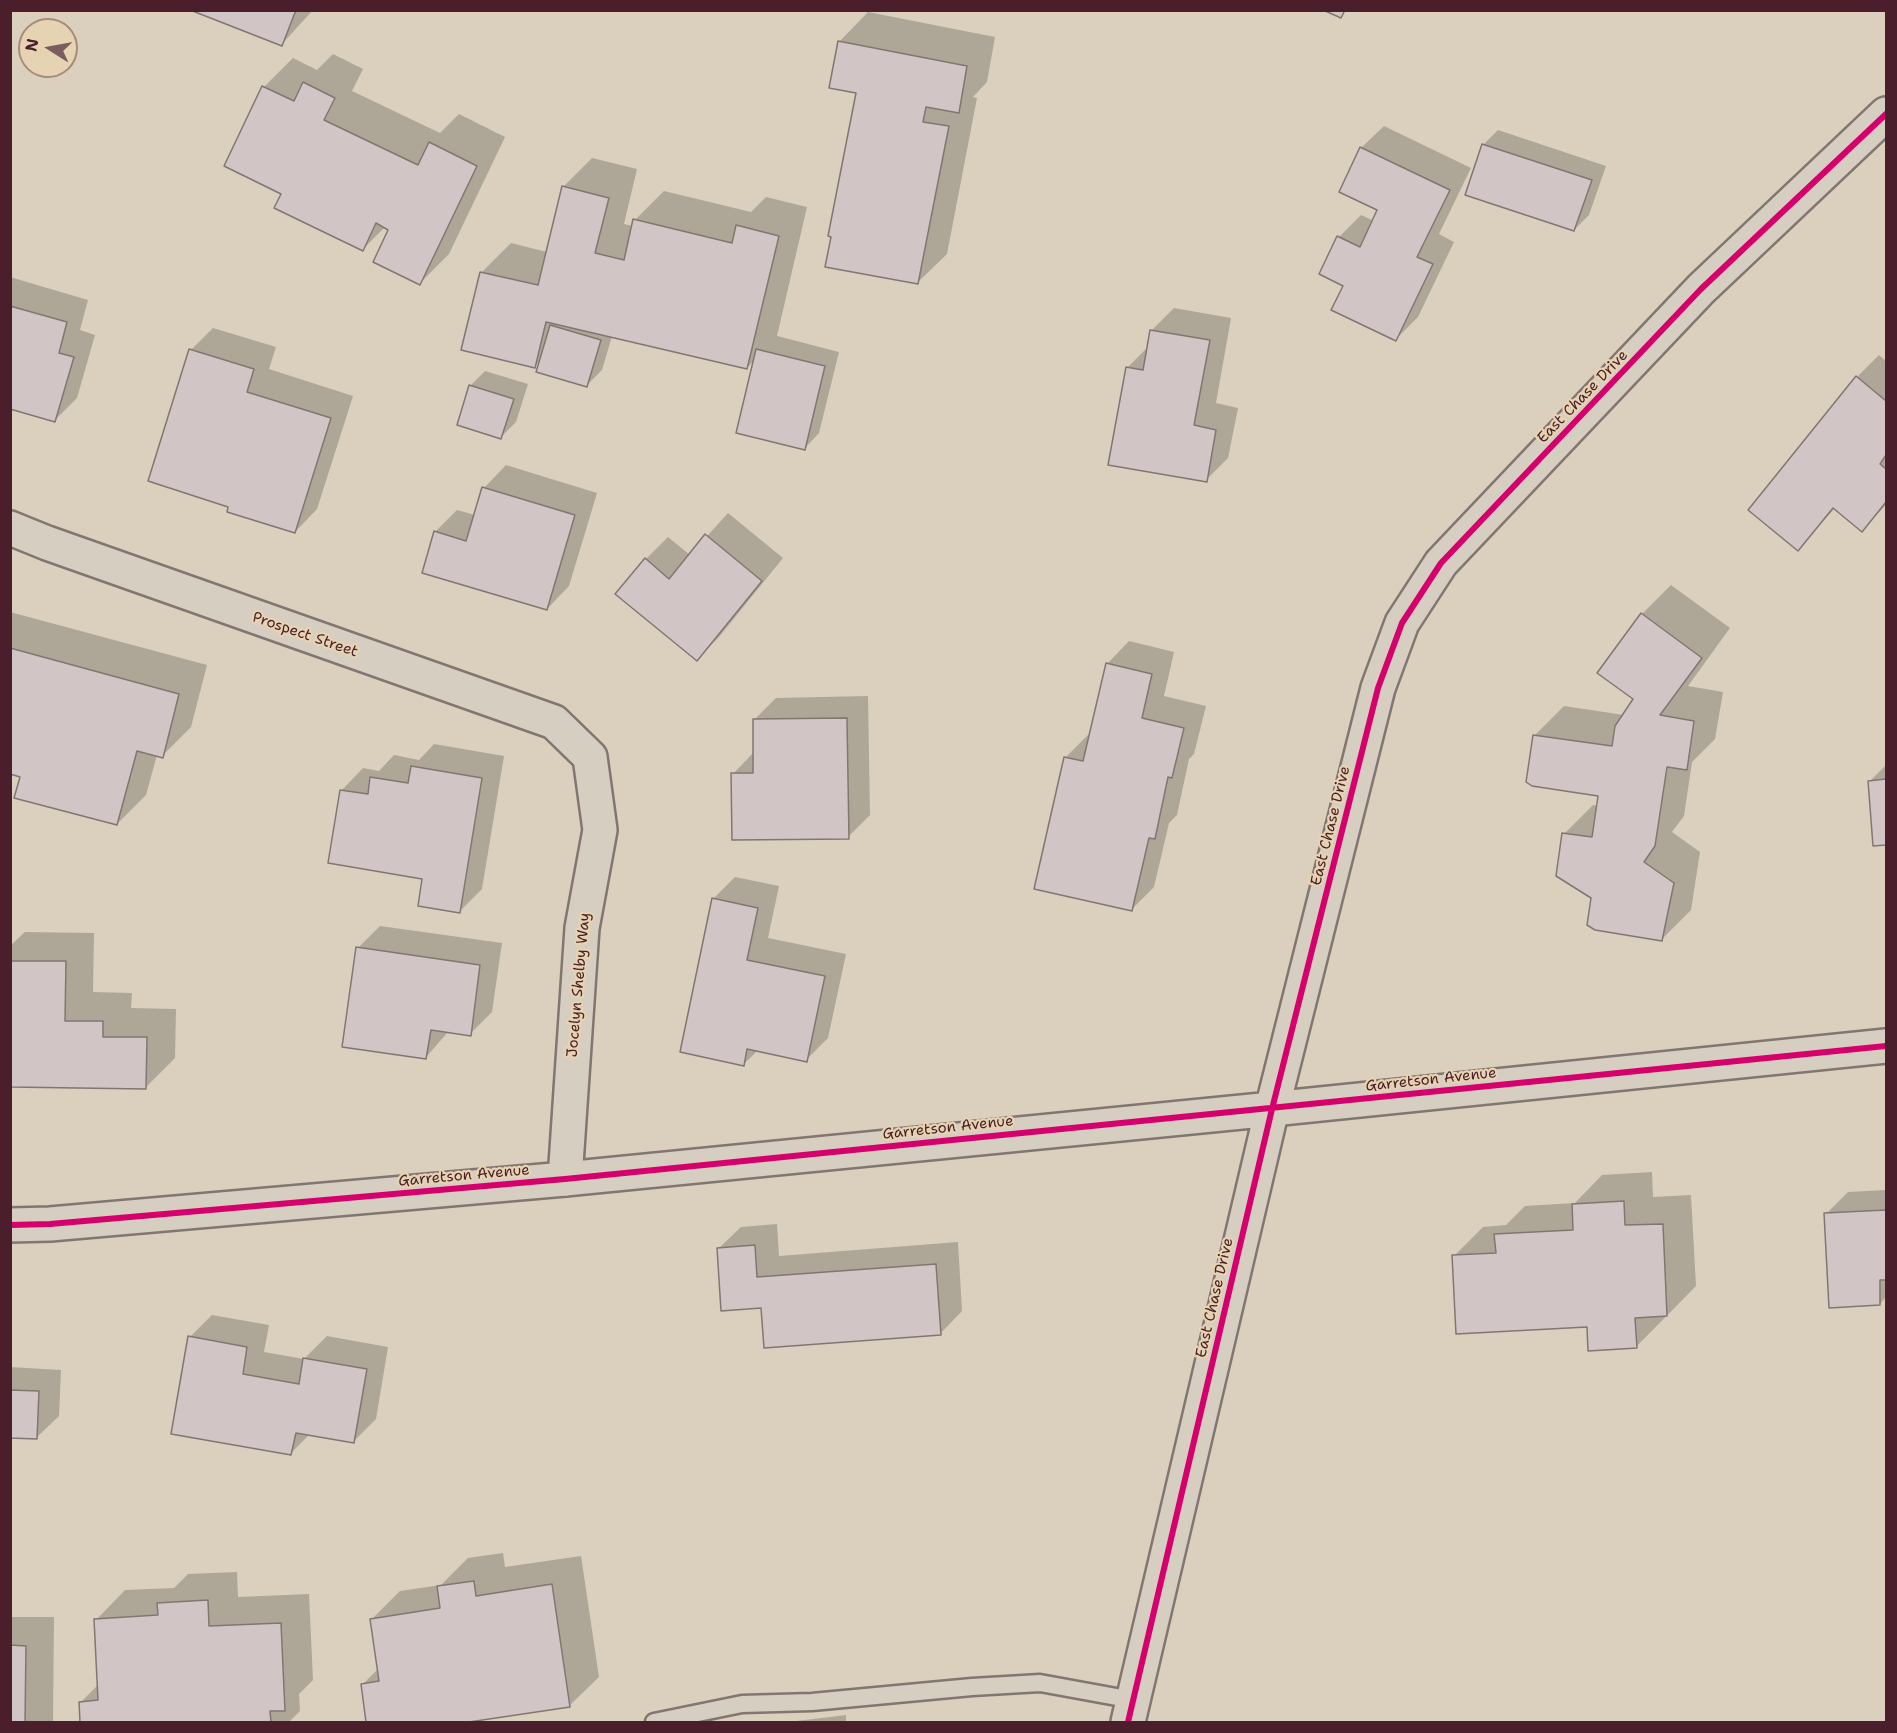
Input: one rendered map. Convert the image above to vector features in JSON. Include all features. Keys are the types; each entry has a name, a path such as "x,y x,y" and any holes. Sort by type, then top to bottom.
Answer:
{"street":[{"name":"East Chase Drive","path":"1130,1711 1272,1109 1378,688 1402,623 1442,563 1701,289 1887,114"},
{"name":"Prospect Street","path":"10,528 554,722 590,757"},
{"name":"Jocelyn Shelby Way","path":"565,1179 582,928 600,830 590,757"},
{"name":"Garretson Avenue","path":"10,1225 62,1223 565,1179 1887,1046"}],"lane":[{"path":"654,1722 742,1704 812,1702 1040,1683 1130,1711"}],"building":[{"path":"190,10 296,10 282,46"},
{"path":"1323,10 1345,10 1341,18"},
{"path":"838,41 967,66 959,113 926,107 923,122 949,126 918,284 825,267 831,237 828,236 856,93 829,88"},
{"path":"303,82 335,98 324,120 418,165 429,142 477,166 420,285 373,262 388,230 376,223 363,251 274,208 281,194 224,166 262,86 294,101"},
{"path":"1482,144 1592,180 1574,231 1465,195"},
{"path":"1360,147 1450,190 1417,257 1433,264 1396,341 1331,310 1343,286 1319,274 1337,236 1360,247 1377,210 1339,192"},
{"path":"562,186 609,198 595,253 624,260 633,219 732,243 736,225 779,236 747,369 546,322 535,368 461,350 480,272 538,285"},
{"path":"10,306 67,322 59,353 74,357 55,422 10,409"},
{"path":"550,325 601,340 587,387 536,372"},
{"path":"1150,330 1210,340 1194,425 1216,430 1207,482 1108,465 1126,367 1143,370"},
{"path":"189,349 254,369 247,392 331,418 295,533 227,512 228,507 148,481"},
{"path":"756,349 825,366 805,450 736,433"},
{"path":"1856,376 1886,401 1886,455 1880,464 1886,469 1886,502 1862,532 1833,508 1798,551 1748,510"},
{"path":"469,385 514,399 501,439 457,425"},
{"path":"482,487 575,515 547,610 422,573 434,531 466,541"},
{"path":"705,534 762,581 697,661 615,594 645,558 669,579"},
{"path":"1641,613 1702,658 1660,715 1694,721 1687,770 1667,767 1655,846 1644,862 1674,883 1662,941 1595,930 1587,925 1591,898 1556,876 1562,833 1592,837 1598,796 1532,786 1526,782 1533,735 1612,746 1615,726 1633,699 1597,673"},
{"path":"10,648 179,694 163,758 137,751 117,825 14,798 20,777 10,774"},
{"path":"1106,663 1152,674 1142,718 1184,728 1172,778 1168,777 1155,839 1149,838 1132,911 1034,889 1064,757 1083,761"},
{"path":"847,718 849,839 732,840 731,773 753,773 753,719"},
{"path":"411,766 482,778 460,913 418,906 422,879 328,863 340,790 368,794 370,777 408,783"},
{"path":"1886,779 1886,845 1873,846 1868,781"},
{"path":"712,898 758,908 747,960 825,976 807,1062 747,1049 744,1066 680,1052"},
{"path":"356,947 480,965 471,1036 431,1030 426,1059 342,1047"},
{"path":"10,961 66,961 65,1021 103,1021 103,1037 147,1037 146,1089 10,1087"},
{"path":"1624,1201 1625,1225 1663,1224 1667,1316 1635,1318 1637,1348 1588,1351 1587,1327 1456,1334 1452,1255 1496,1253 1494,1234 1573,1230 1572,1204"},
{"path":"1886,1210 1886,1280 1880,1280 1880,1305 1829,1308 1824,1213"},
{"path":"755,1245 757,1277 936,1264 941,1335 764,1348 761,1308 721,1311 717,1248"},
{"path":"188,1336 247,1347 243,1374 299,1384 303,1358 367,1369 354,1443 296,1433 291,1455 171,1434"},
{"path":"10,1390 39,1391 37,1439 10,1438"},
{"path":"474,1581 476,1596 552,1584 570,1707 469,1722 366,1722 361,1684 379,1681 370,1619 440,1608 437,1586"},
{"path":"208,1600 209,1626 281,1623 285,1711 270,1711 271,1722 80,1722 79,1702 98,1700 94,1619 158,1615 157,1603"},
{"path":"10,1645 26,1646 25,1722 10,1722"}],"cycle path":[{"path":"1128,1722 1272,1109 1378,688 1402,623 1441,563 1701,289 1886,114"},
{"path":"10,1225 50,1224 565,1179 1886,1046"}]}
